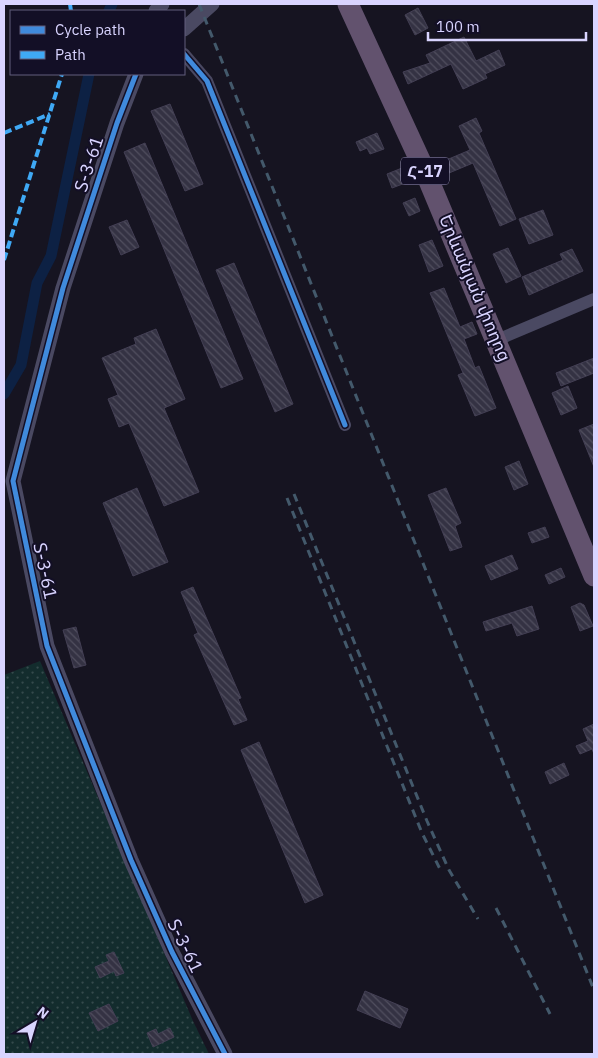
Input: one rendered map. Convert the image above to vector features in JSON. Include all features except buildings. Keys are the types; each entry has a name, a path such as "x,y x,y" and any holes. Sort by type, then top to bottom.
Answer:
{"highway":[{"name":"Երևանյան փողոց","path":"348,4 411,138 594,576"}],"street":[{"path":"185,28 212,4"},
{"path":"185,55 207,81 345,425"},
{"name":"Տ-3-61","path":"136,75 117,123 63,288 13,481 47,646 131,860 172,952 225,1054"},
{"path":"497,340 594,299"}],"green space":[{"path":"40,661 193,1021 209,1054 4,1054 4,675"}],"waterway":[{"path":"109,10 112,4"},
{"path":"4,394 21,365 37,283 51,256 89,75"}],"railway":[{"path":"199,4 594,990"},
{"path":"294,494 427,821 449,870 478,919"},
{"path":"287,498 422,833 442,873"},
{"path":"496,908 550,1014"}],"marked path":[{"path":"70,4 71,10"},
{"path":"4,260 62,75"},
{"path":"4,133 50,114"}],"cycle path":[{"path":"185,55 207,81 345,425"},
{"path":"136,75 117,123 63,288 13,481 47,646 131,860 172,952 225,1054"}]}
